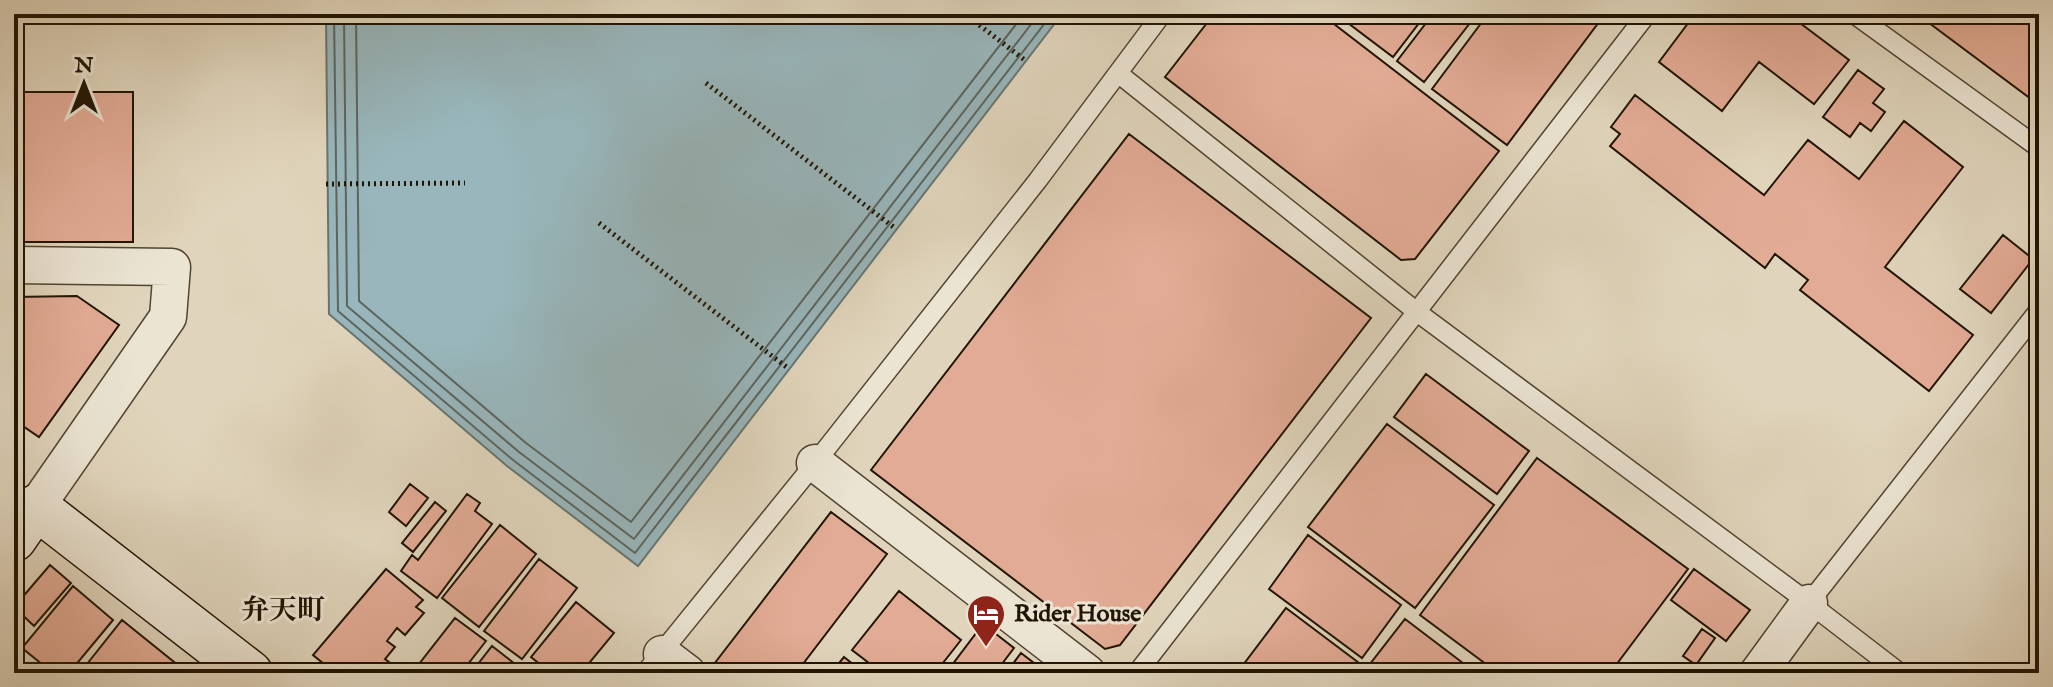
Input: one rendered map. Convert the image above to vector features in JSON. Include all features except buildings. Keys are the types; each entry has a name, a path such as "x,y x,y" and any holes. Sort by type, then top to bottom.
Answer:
{"street":[{"path":"14,265 172,267 168,317 25,523 246,672"},
{"path":"815,463 1087,673"},
{"path":"1758,673 1809,603"}],"lane":[{"path":"664,667 815,463 1119,74 1162,14"},
{"path":"1137,673 1647,14"},
{"path":"1854,14 2039,148"},
{"path":"1119,74 1417,312 1900,673"},
{"path":"1809,603 2039,310"}],"path":[{"path":"965,14 1026,61"},
{"path":"706,83 896,229"},
{"path":"326,184 465,183"},
{"path":"599,223 789,369"}],"water":[{"path":"326,14 1062,14 638,566 507,466 329,314"}],"place":[{"name":"Rider House","path":"986,648"}],"district":[{"name":"弁天町","path":"283,611"}]}
